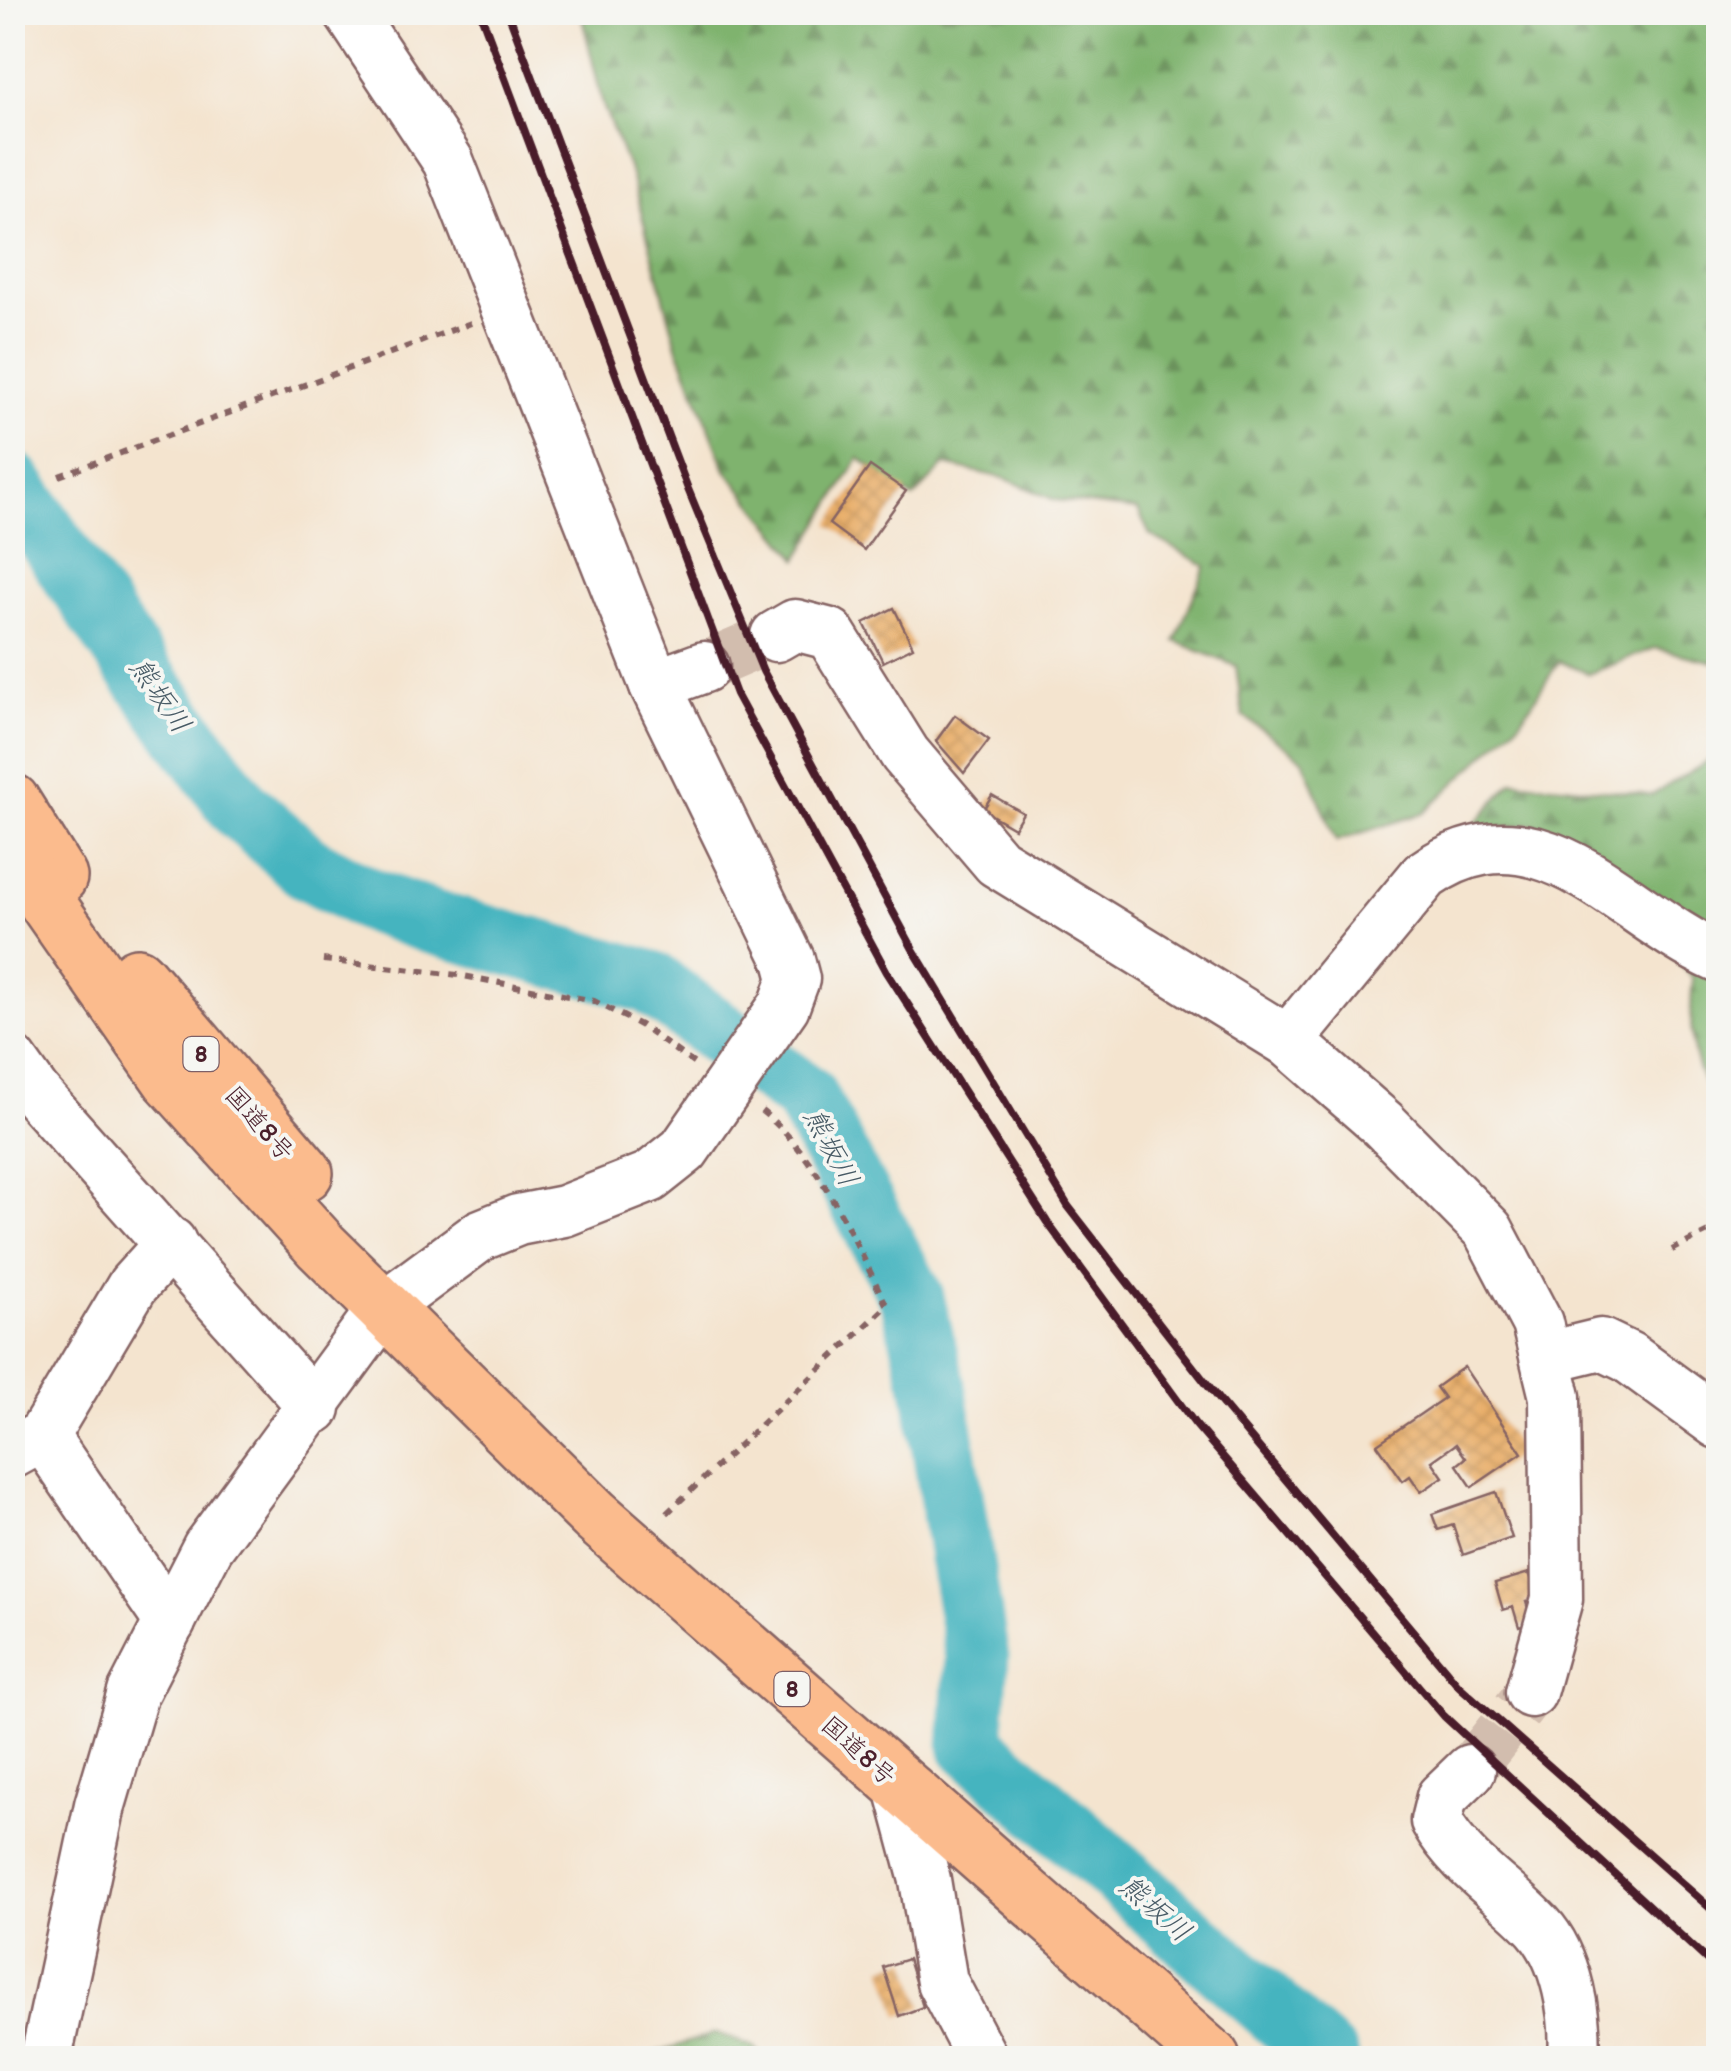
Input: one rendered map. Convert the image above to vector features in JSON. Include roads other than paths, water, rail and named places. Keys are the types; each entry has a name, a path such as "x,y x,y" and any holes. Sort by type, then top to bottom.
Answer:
{"highway":[{"name":"国道8号","path":"12,802 56,873 125,962 358,1234 385,1306"},
{"name":"国道8号","path":"12,852 170,1079 322,1246 595,1516 1212,2058"}],"street":[{"path":"46,2058 100,1805 133,1693 208,1547 315,1408 385,1306 482,1235 518,1220 564,1211 650,1176 684,1150 784,1006 794,979 789,960 655,685 448,160 350,12"},
{"path":"776,636 795,625 830,634 906,754 997,862 1288,1040 1384,1124 1488,1230 1536,1323 1556,1397 1557,1599 1531,1692"},
{"path":"655,685 704,667"},
{"path":"1288,1040 1425,875 1450,858 1494,847 1515,845 1568,865 1718,957"},
{"path":"12,1061 34,1092 315,1408"},
{"path":"170,1622 28,1444 133,1285 171,1243"},
{"path":"1548,1357 1601,1344 1628,1358 1718,1423"},
{"path":"1470,1770 1442,1797 1436,1821 1468,1864 1540,1928 1561,1967 1572,2010 1574,2058"},
{"path":"900,1787 925,1880 942,1982 982,2058"}],"waterway":[{"name":"熊坂川","path":"12,484 135,665 240,808 307,867 369,900 431,922 650,982 805,1096 912,1298 934,1387 977,1657 971,1745 1327,2058"}],"tunnel":[{"path":"704,667 776,636"},
{"path":"1470,1770 1531,1692"}],"railway":[{"path":"480,12 736,694 887,972 1047,1222 1195,1424 1444,1716 1718,1970"},
{"path":"508,12 688,489 763,671 913,949 1068,1206 1219,1400 1459,1686 1718,1915"}]}
